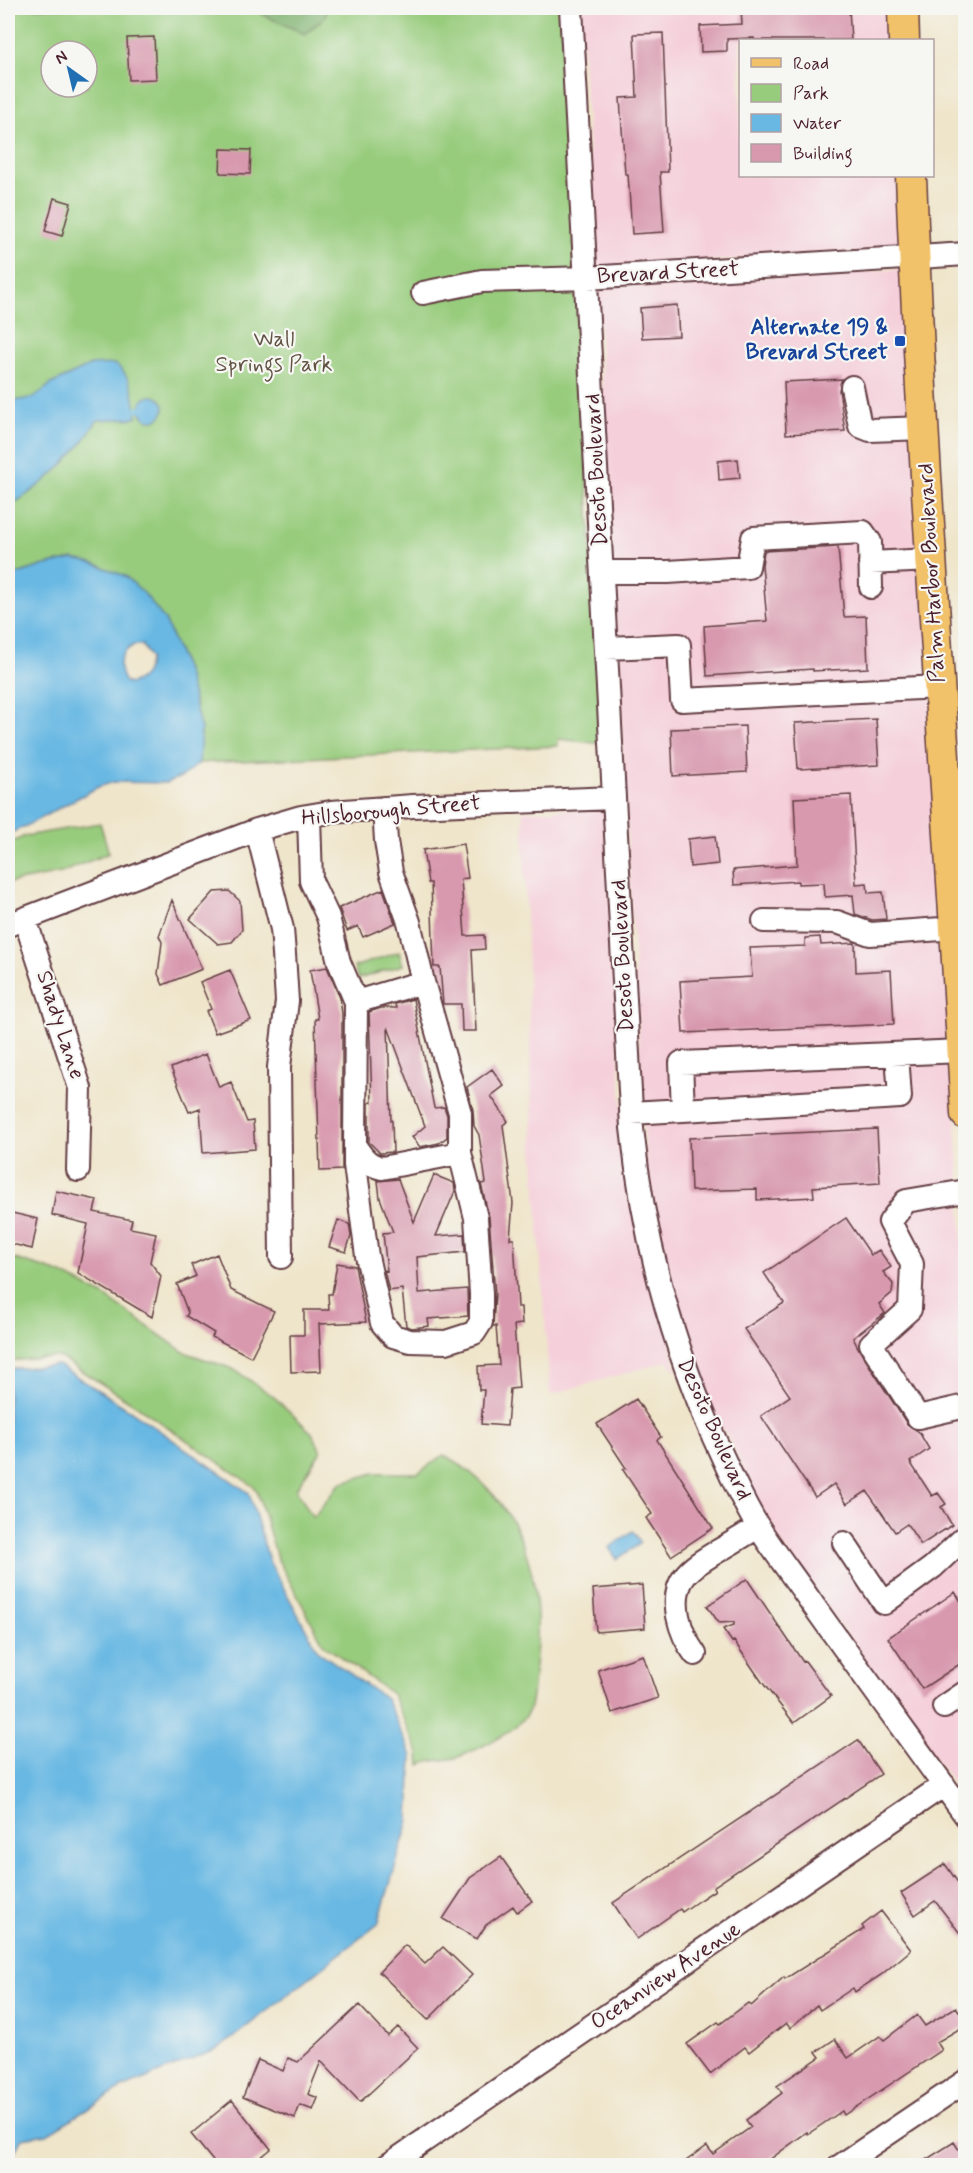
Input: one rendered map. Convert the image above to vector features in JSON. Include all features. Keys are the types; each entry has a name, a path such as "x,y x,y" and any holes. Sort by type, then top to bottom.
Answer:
{"main road":[{"path":"903,8 904,39"},
{"name":"Palm Harbor Boulevard","path":"911,177 931,560 966,1114"}],"street":[{"name":"Desoto Boulevard","path":"571,8 631,1113 637,1172 646,1226 660,1290 700,1408 758,1527 966,1816"},
{"name":"Brevard Street","path":"423,293 482,281 587,278 966,254"},
{"path":"852,387 860,426 870,430 924,428"},
{"path":"602,572 668,572 748,567 753,538 863,532 870,542 871,587"},
{"path":"870,563 931,560"},
{"path":"606,648 679,645 682,700 939,687"},
{"name":"Hillsborough Street","path":"16,922 257,830 309,816 384,807 614,798"},
{"path":"309,816 311,881 328,917 339,962 356,1002 355,1165 367,1256 382,1323 393,1336 410,1341 446,1342 474,1333 481,1322 476,1218 460,1153 460,1113 423,982 409,922 391,872 384,807"},
{"path":"257,830 282,929 287,1001 279,1067 281,1257"},
{"path":"764,921 837,922 870,934 956,928"},
{"name":"Shady Lane","path":"16,922 80,1088 78,1170"},
{"path":"356,1002 423,982"},
{"path":"683,1110 681,1063 962,1051"},
{"path":"631,1113 900,1097 897,1054"},
{"path":"355,1146 372,1166 382,1168 460,1153"},
{"path":"966,1191 906,1201 890,1222 912,1264 910,1309 871,1344 918,1417 966,1406"},
{"path":"695,1654 681,1630 676,1607 677,1589 683,1577 694,1566 758,1527"},
{"path":"844,1543 884,1603 933,1567 966,1536"},
{"path":"944,1707 966,1692"},
{"name":"Oceanview Avenue","path":"387,2166 944,1785"},
{"path":"840,2166 966,2081"}],"shaded area":[{"path":"580,8 893,8 895,39 739,39 739,177 902,177 905,250 596,267"},
{"path":"906,269 946,928 965,1289 965,1800 769,1527 728,1436 716,1422 669,1289 646,1171 597,287"},
{"path":"605,808 623,1127 677,1372 668,1361 550,1395 533,1146 523,811"}],"green space":[{"name":"Wall Springs Park","path":"8,8 561,8 602,744 558,739 558,746 199,763 201,730 187,673 165,620 73,559 8,577 8,251 10,225"},
{"path":"257,8 329,8 323,19 305,34 263,15"},
{"path":"100,823 109,853 61,873 8,883 8,844 25,836"},
{"path":"399,952 403,965 358,979 354,967"},
{"path":"12,1258 60,1273 103,1295 184,1352 233,1369 273,1396 312,1433 321,1451 296,1489 313,1518 340,1483 374,1473 418,1473 444,1455 471,1473 493,1495 511,1519 523,1545 532,1574 537,1635 531,1703 523,1719 508,1732 467,1753 455,1758 420,1765 419,1753 392,1694 324,1645 277,1558 257,1491 253,1486 134,1404 61,1358 8,1361 8,1259"}],"water":[{"path":"8,120 10,225 8,251"},
{"path":"115,364 129,381 137,418 98,420 82,443 57,470 8,507 8,402 35,397 51,384 91,365"},
{"path":"147,396 157,396 164,403 164,413 157,420 147,420 140,413 140,403"},
{"path":"73,559 93,563 125,576 143,592 165,620 187,673 201,730 199,763 183,776 166,783 114,782 98,787 8,834 8,577","holes":["142,645 150,658 148,667 142,677 130,684 122,677 120,661 129,648"]},
{"path":"58,1365 131,1411 249,1493 269,1561 318,1651 386,1699 412,1756 409,1820 378,1924 218,2049 122,2088 47,2134 22,2138 8,2165 8,1369"},
{"path":"633,1531 641,1543 617,1559 609,1548"}],"building":[{"path":"741,8 849,9 851,39 727,39 727,51 701,52 700,26 742,24"},
{"path":"663,33 668,172 660,172 664,232 632,234 620,98 637,97 634,34"},
{"path":"154,37 156,79 129,80 127,38"},
{"path":"221,149 251,150 250,174 220,173"},
{"path":"54,198 71,203 62,236 45,231"},
{"path":"677,305 679,336 642,338 640,308"},
{"path":"842,379 839,390 845,431 786,434 784,382"},
{"path":"738,459 740,478 719,480 718,461"},
{"path":"838,547 844,617 866,616 868,668 707,676 704,626 767,621 762,565 764,551"},
{"path":"876,719 879,765 798,769 795,723"},
{"path":"745,726 747,772 673,776 671,729"},
{"path":"851,795 856,884 867,883 868,893 883,892 886,919 872,920 855,914 853,895 825,897 824,883 798,884 798,881 734,885 733,870 797,865 794,798"},
{"path":"715,836 718,864 690,867 688,839"},
{"path":"463,844 468,878 461,879 465,936 484,935 485,949 472,950 476,1031 462,1031 461,1004 443,1004 440,967 434,967 431,883 428,883 423,850"},
{"path":"383,889 395,923 363,937 358,926 347,931 339,908"},
{"path":"229,891 240,901 242,930 232,942 218,944 190,919 214,892"},
{"path":"172,900 202,969 163,985 158,974 162,942 159,936"},
{"path":"820,937 821,945 855,943 856,972 891,970 894,1024 683,1033 680,981 752,977 750,948 805,946 805,938"},
{"path":"327,967 340,998 342,1014 342,1170 320,1171 315,1019 318,1019 310,970"},
{"path":"230,970 251,1020 215,1033 206,1011 211,1009 200,982"},
{"path":"413,999 434,1108 444,1107 447,1115 447,1137 439,1143 420,1147 412,1137 425,1126 388,1027 393,1152 380,1153 369,1142 369,1103 372,1102 369,1012 381,1008 396,1008 395,1004"},
{"path":"206,1054 219,1087 231,1082 247,1122 253,1121 255,1149 203,1153 200,1108 189,1112 171,1068"},
{"path":"492,1069 504,1086 491,1096 508,1121 503,1125 513,1203 510,1239 514,1239 518,1307 521,1307 522,1324 514,1325 519,1388 510,1389 507,1426 481,1424 484,1390 479,1390 478,1366 499,1365 496,1326 493,1326 495,1294 489,1217 481,1184 486,1183 479,1135 474,1126 473,1110 467,1087"},
{"path":"877,1129 880,1183 813,1187 814,1197 757,1200 757,1189 691,1191 689,1138"},
{"path":"434,1175 454,1183 455,1191 436,1236 464,1234 465,1252 417,1257 419,1293 467,1289 468,1316 428,1319 429,1326 412,1328 406,1326 402,1289 389,1291 384,1270 387,1271 383,1233 393,1232 380,1198 378,1181 398,1179 414,1222"},
{"path":"56,1191 97,1200 94,1212 132,1220 130,1228 156,1233 150,1262 161,1276 152,1317 78,1273 88,1224 52,1215"},
{"path":"8,1212 38,1219 32,1249 8,1243"},
{"path":"846,1218 871,1255 879,1250 891,1267 883,1272 893,1284 892,1293 879,1304 885,1313 853,1338 907,1424 919,1432 929,1449 910,1462 932,1496 938,1493 946,1504 941,1507 952,1525 921,1545 907,1524 895,1532 867,1491 847,1504 834,1484 815,1497 761,1416 790,1396 744,1329 784,1303 764,1273"},
{"path":"338,1220 349,1224 351,1236 346,1252 329,1247"},
{"path":"217,1254 231,1290 274,1311 251,1357 212,1337 214,1333 186,1316 188,1313 177,1284 196,1276 191,1265"},
{"path":"337,1263 355,1266 366,1322 319,1324 321,1371 291,1372 290,1335 304,1335 304,1310 329,1310 328,1294 332,1294"},
{"path":"636,1399 661,1437 657,1440 713,1528 671,1556 646,1518 652,1514 623,1470 626,1468 597,1424"},
{"path":"747,1579 803,1662 805,1661 831,1696 794,1723 723,1629 734,1625 734,1622 719,1623 707,1606"},
{"path":"642,1585 645,1628 596,1632 593,1589"},
{"path":"955,1592 966,1609 966,1660 922,1689 888,1638"},
{"path":"643,1655 658,1698 612,1713 598,1670"},
{"path":"858,1740 881,1774 713,1887 715,1890 682,1912 680,1909 637,1939 613,1903"},
{"path":"501,1857 532,1901 517,1912 513,1906 486,1925 477,1939 443,1919 470,1878"},
{"path":"945,1864 966,1894 966,1941 935,1901 915,1915 901,1893"},
{"path":"881,1911 911,1950 881,1975 855,1992 853,1988 820,2010 817,2005 790,2028 786,2023 749,2052 745,2047 710,2074 687,2044 718,2022 720,2024 748,2003 751,2006 784,1977 785,1979 864,1929 862,1926"},
{"path":"405,1945 425,1964 443,1947 472,1975 428,2020 379,1972"},
{"path":"359,2005 388,2036 398,2027 418,2048 360,2102 321,2061 308,2094 318,2098 313,2110 300,2105 295,2118 243,2097 258,2060 283,2071 288,2058 298,2062"},
{"path":"956,2007 966,2021 966,2025 937,2042 942,2050 844,2115 842,2111 808,2134 807,2132 761,2166 679,2166 707,2146 713,2154 751,2127 746,2120 782,2093 777,2086 820,2057 816,2052 835,2039 848,2058 880,2036 884,2040 917,2015 925,2026"},
{"path":"232,2100 271,2149 250,2166 217,2166 191,2134"},
{"path":"954,2142 966,2161 966,2166 916,2166"}],"waterway":[{"path":"135,410 140,409"}],"place":[{"name":"Alternate 19 & Brevard Street","path":"900,341"}]}
